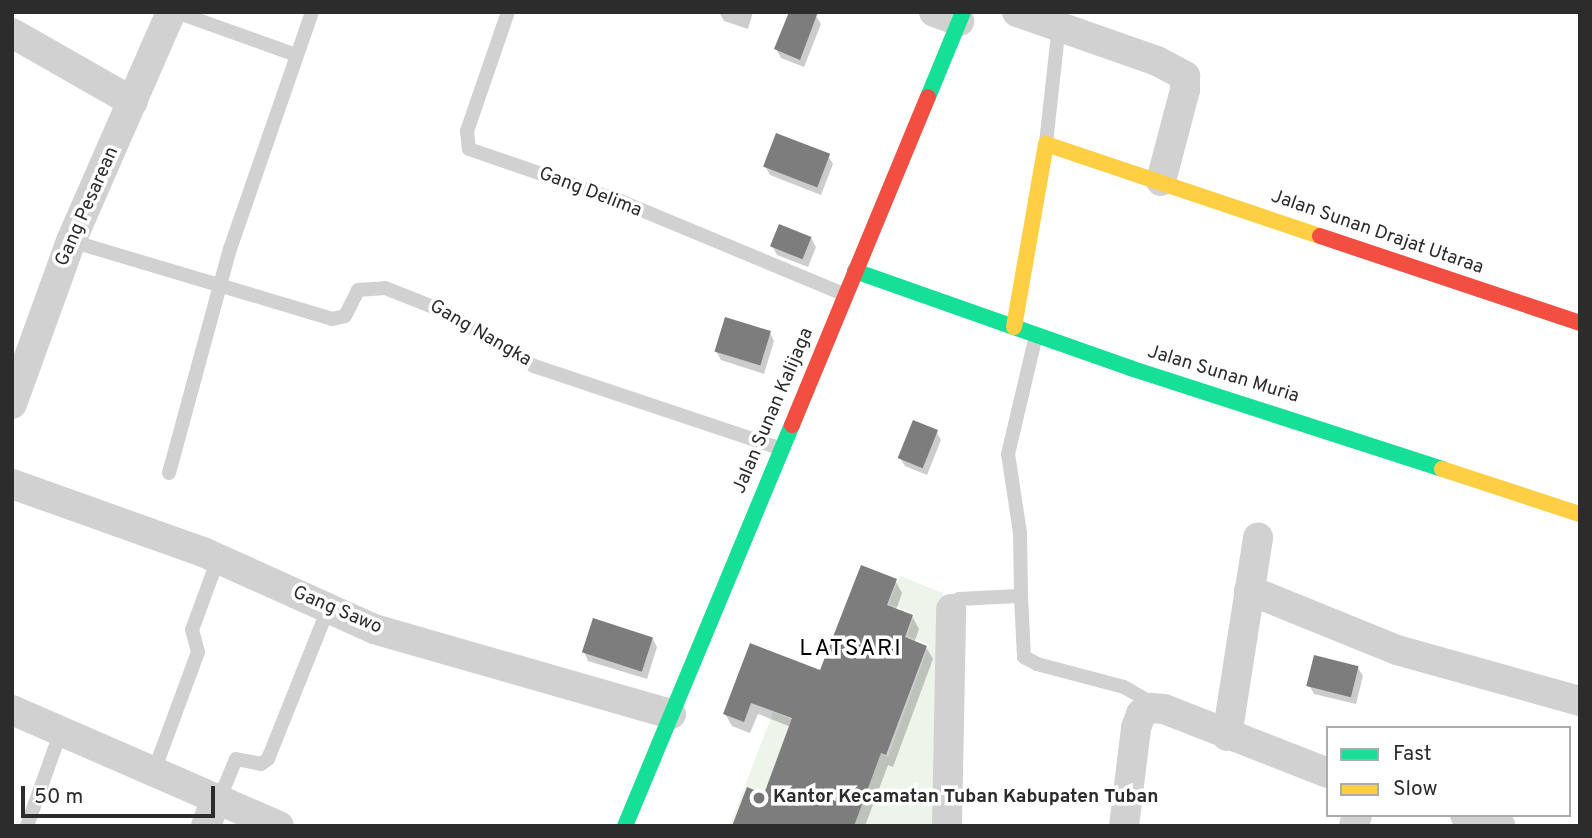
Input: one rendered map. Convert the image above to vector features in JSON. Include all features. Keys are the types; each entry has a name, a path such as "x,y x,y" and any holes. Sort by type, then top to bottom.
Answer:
{"street":[{"name":"Gang Pesarean","path":"12,404 71,241 174,12"},
{"path":"1017,12 1174,68 1185,76 1185,90 1161,181"},
{"name":"Jalan Sunan Kalijaga","path":"625,826 855,271 952,15"},
{"path":"12,33 133,102"},
{"path":"1014,327 1046,144"},
{"name":"Jalan Sunan Drajat Utaraa","path":"1046,144 1580,323"},
{"name":"Jalan Sunan Muria","path":"855,271 1036,335 1580,514"},
{"name":"Gang Sawo","path":"12,484 219,559 328,609 437,649 671,714"},
{"path":"1227,736 1258,537"},
{"path":"1249,590 1397,650 1580,701"},
{"path":"947,826 951,609"},
{"path":"1124,826 1138,721 1146,710 1159,708 1326,772"},
{"path":"12,710 154,771 214,808 279,826"}],"lane":[{"path":"174,12 296,55"},
{"path":"169,473 218,288 312,12"},
{"name":"Gang Delima","path":"508,12 467,131 470,149 611,198 845,294"},
{"path":"1046,144 1069,30"},
{"name":"Gang Nangka","path":"71,241 218,288 338,319 348,313 358,290 385,288 441,310 541,369 781,448"},
{"path":"1036,335 1007,454 1020,533 1024,657 1037,664 1124,687 1159,708"},
{"path":"154,771 198,652 192,631 219,559"},
{"path":"951,609 959,599 1021,596"},
{"path":"214,808 236,759 261,764 268,759 328,609"},
{"path":"27,826 61,731"}],"shaded area":[{"path":"900,576 943,593 940,826 730,826 773,712 888,757 929,645 907,636 915,614 889,604"}],"building":[{"path":"789,12 818,12 800,60 774,49"},
{"path":"776,133 830,154 817,187 763,167"},
{"path":"779,224 811,237 802,259 770,246"},
{"path":"725,317 771,331 760,365 714,351"},
{"path":"913,420 938,430 923,468 898,458"},
{"path":"861,565 897,579 887,605 913,615 905,637 927,646 886,755 881,753 854,826 732,826 747,787 764,794 792,718 751,703 744,722 723,714 750,643 820,670"},
{"path":"593,618 653,637 642,672 582,652"},
{"path":"1314,655 1359,666 1351,697 1306,686"}],"traffic: fast":[{"path":"928,97 963,12"},
{"path":"855,271 1130,368 1442,469"},
{"path":"625,826 792,425"}],"traffic: slow":[{"path":"1014,327 1046,144 1320,236"},
{"path":"1442,469 1580,514"}],"traffic: jam":[{"path":"792,425 928,97"},
{"path":"1320,236 1580,323"}],"place":[{"name":"Kantor Kecamatan Tuban Kabupaten Tuban","path":"759,798"}],"district":[{"name":"LATSARI","path":"851,650"}]}
